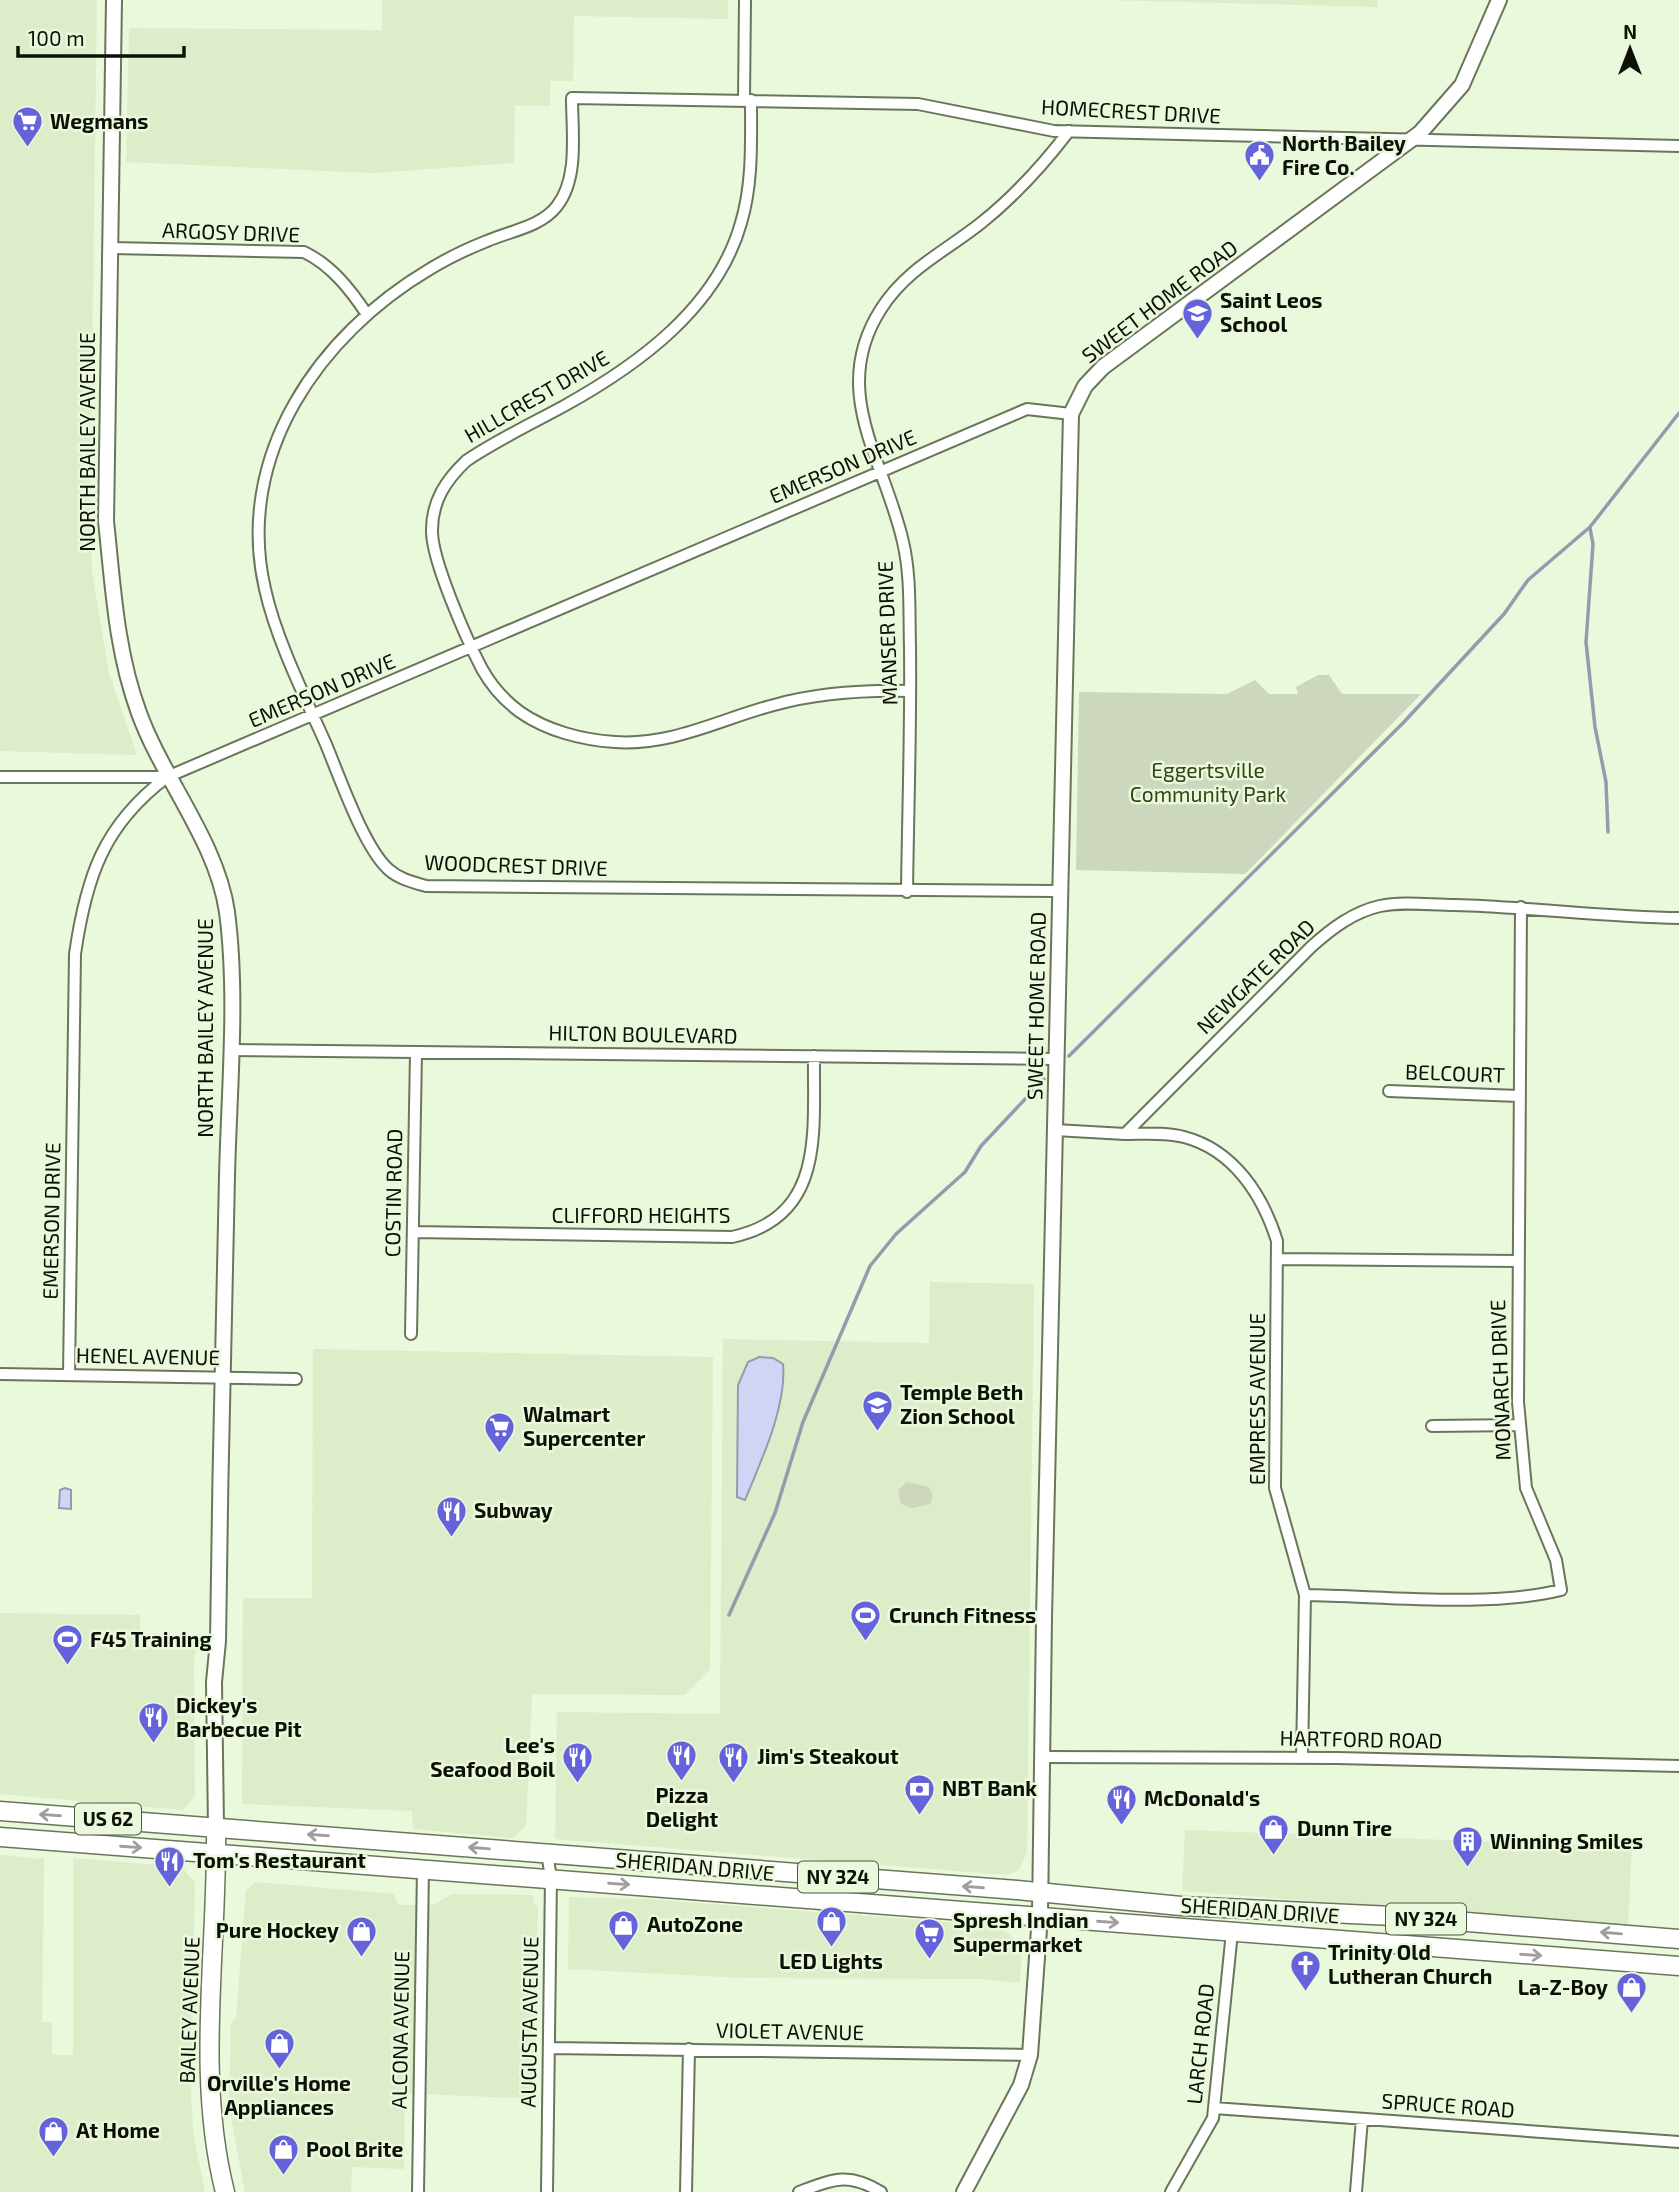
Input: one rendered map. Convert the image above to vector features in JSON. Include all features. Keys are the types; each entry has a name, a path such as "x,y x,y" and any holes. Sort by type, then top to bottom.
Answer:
{"main road":[{"name":"SHERIDAN DRIVE","path":"0,1811 1149,1903 1393,1916 1679,1939"},
{"name":"BAILEY AVENUE","path":"216,1827 210,2105 214,2141 225,2192"},
{"name":"SHERIDAN DRIVE","path":"0,1837 1679,1966"}],"street":[{"name":"NORTH BAILEY AVENUE","path":"114,0 106,521 110,571 118,631 132,692 167,777 212,862 226,908 230,1050 218,1640 214,1682 216,1827"},
{"name":"HILLCREST DRIVE","path":"745,0 751,158 741,223 723,266 688,314 635,362 600,386 483,449 466,461 443,486 433,515 432,541 473,647 492,684 520,712 568,734 612,742 667,739 778,704 867,691 910,691"},
{"name":"SWEET HOME ROAD","path":"964,2192 1021,2085 1030,2055 1040,1915 1071,414 1085,386 1103,367 1412,140 1444,108 1462,85 1499,0"},
{"name":"HOMECREST DRIVE","path":"571,170 572,98 918,104 946,107 1041,129 1069,131 1679,146"},
{"name":"MANSER DRIVE","path":"907,892 910,691 908,573 897,516 862,418 858,379 866,341 881,309 908,276 979,224 1020,188 1069,131"},
{"name":"WOODCREST DRIVE","path":"571,170 563,197 544,218 441,263 366,313 323,358 295,401 272,457 260,520 261,567 267,599 313,715 371,847 387,868 410,882 426,886 907,892 1060,891"},
{"name":"ARGOSY DRIVE","path":"111,248 304,253 316,258 341,280 366,313"},
{"name":"EMERSON DRIVE","path":"69,1375 74,978 83,902 99,858 123,817 138,799 167,777 1027,409 1071,414"},
{"path":"0,777 167,777"},
{"name":"NEWGATE ROAD","path":"1125,1134 1311,947 1342,922 1363,912 1397,904 1521,907 1630,918 1679,918"},
{"name":"MONARCH DRIVE","path":"1305,1595 1497,1598 1531,1597 1561,1590 1556,1560 1526,1488 1520,1425 1518,1261 1521,907"},
{"name":"HILTON BOULEVARD","path":"230,1050 1056,1059"},
{"name":"COSTIN ROAD","path":"411,1334 416,1053"},
{"name":"CLIFFORD HEIGHTS","path":"413,1232 732,1237 759,1229 787,1209 798,1195 810,1167 814,1056"},
{"name":"BELCOURT","path":"1389,1091 1519,1096"},
{"path":"1055,1130 1125,1134"},
{"name":"EMPRESS AVENUE","path":"1125,1134 1187,1138 1214,1152 1248,1180 1269,1214 1278,1259 1275,1488 1305,1595 1302,1758"},
{"path":"1278,1259 1518,1261"},
{"name":"HENEL AVENUE","path":"0,1374 296,1379"},
{"path":"1432,1426 1520,1425"},
{"name":"HARTFORD ROAD","path":"1042,1758 1302,1758 1679,1766"},
{"name":"AUGUSTA AVENUE","path":"547,1853 551,1878 547,2192"},
{"name":"ALCONA AVENUE","path":"418,2192 423,1868"},
{"name":"LARCH ROAD","path":"1171,2192 1213,2118 1233,1932"},
{"name":"VIOLET AVENUE","path":"550,2048 1030,2055"},
{"path":"686,2192 689,2049"},
{"name":"SPRUCE ROAD","path":"1214,2108 1679,2142"},
{"path":"1356,2192 1362,2119"},
{"path":"799,2192 828,2181 860,2179 881,2192"}],"shaded area":[{"path":"0,0 97,0 90,512 92,572 109,673 137,755 0,751"},
{"path":"382,0 728,0 728,19 574,16 573,81 550,81 550,106 515,105 514,163 373,173 126,162 129,28 382,30"},
{"path":"1104,0 1378,0 1378,7"},
{"path":"930,1282 1034,1284 1027,1851 1017,1871 1007,1875 555,1839 557,1712 720,1714 723,1339 929,1343"},
{"path":"313,1349 713,1357 710,1669 685,1695 532,1694 526,1826 513,1838 413,1829 412,1811 242,1804 243,1598 312,1598"},
{"path":"0,1613 140,1615 140,1633 199,1635 194,1659 195,1796 183,1810 0,1794"},
{"path":"1185,1830 1632,1847 1628,1926 1182,1891"},
{"path":"0,1855 44,1859 42,2022 52,2023 52,2055 73,2055 73,1858 182,1867 195,1883 191,2099 194,2137 205,2192 0,2192"},
{"path":"256,1882 394,1894 398,1905 433,1905 452,1894 533,1895 534,1905 538,1906 533,2099 405,2093 404,2169 352,2167 351,2192 245,2192 229,2107 231,2023 236,2018 246,1890"},
{"path":"569,1897 647,1899 1000,1926 1022,1946 1020,1983 982,1979 742,1978 568,1969"}],"green space":[{"name":"Eggertsville Community Park","path":"1318,675 1329,675 1342,694 1421,694 1245,874 1076,870 1079,692 1227,694 1255,680 1269,694 1298,694 1296,687"},
{"path":"907,1482 929,1487 933,1496 930,1504 912,1508 901,1504 898,1490"}],"water":[{"path":"759,1357 773,1358 783,1364 783,1380 772,1433 745,1500 737,1497 738,1385 748,1362"},
{"path":"60,1490 71,1490 71,1509 59,1508"}],"waterway":[{"path":"1069,1056 1404,722 1504,614 1528,580 1590,527 1679,413"},
{"path":"1590,528 1593,544 1586,642 1595,727 1606,782 1608,832"},
{"path":"729,1615 775,1513 803,1422 870,1266 896,1234 965,1172 981,1146 1044,1079"}],"place":[{"name":"Wegmans","path":"27,149"},
{"name":"North Bailey Fire Co.","path":"1259,183"},
{"name":"Saint Leos School","path":"1197,340"},
{"name":"Temple Beth Zion School","path":"877,1432"},
{"name":"Walmart Supercenter","path":"500,1454"},
{"name":"Subway","path":"451,1538"},
{"name":"Crunch Fitness","path":"866,1643"},
{"name":"F45 Training","path":"67,1667"},
{"name":"Dickey's Barbecue Pit","path":"153,1745"},
{"name":"Pizza Delight","path":"682,1783"},
{"name":"Jim's Steakout","path":"734,1784"},
{"name":"Lee's Seafood Boil","path":"578,1785"},
{"name":"NBT Bank","path":"919,1816"},
{"name":"McDonald's","path":"1121,1826"},
{"name":"Dunn Tire","path":"1274,1856"},
{"name":"Winning Smiles","path":"1467,1869"},
{"name":"Tom's Restaurant","path":"170,1888"},
{"name":"LED Lights","path":"831,1949"},
{"name":"AutoZone","path":"624,1952"},
{"name":"Pure Hockey","path":"362,1958"},
{"name":"Spresh Indian Supermarket","path":"930,1960"},
{"name":"Trinity Old Lutheran Church","path":"1305,1992"},
{"name":"La-Z-Boy","path":"1631,2015"},
{"name":"Orville's Home Appliances","path":"279,2071"},
{"name":"At Home","path":"53,2158"},
{"name":"Pool Brite","path":"283,2177"}]}
